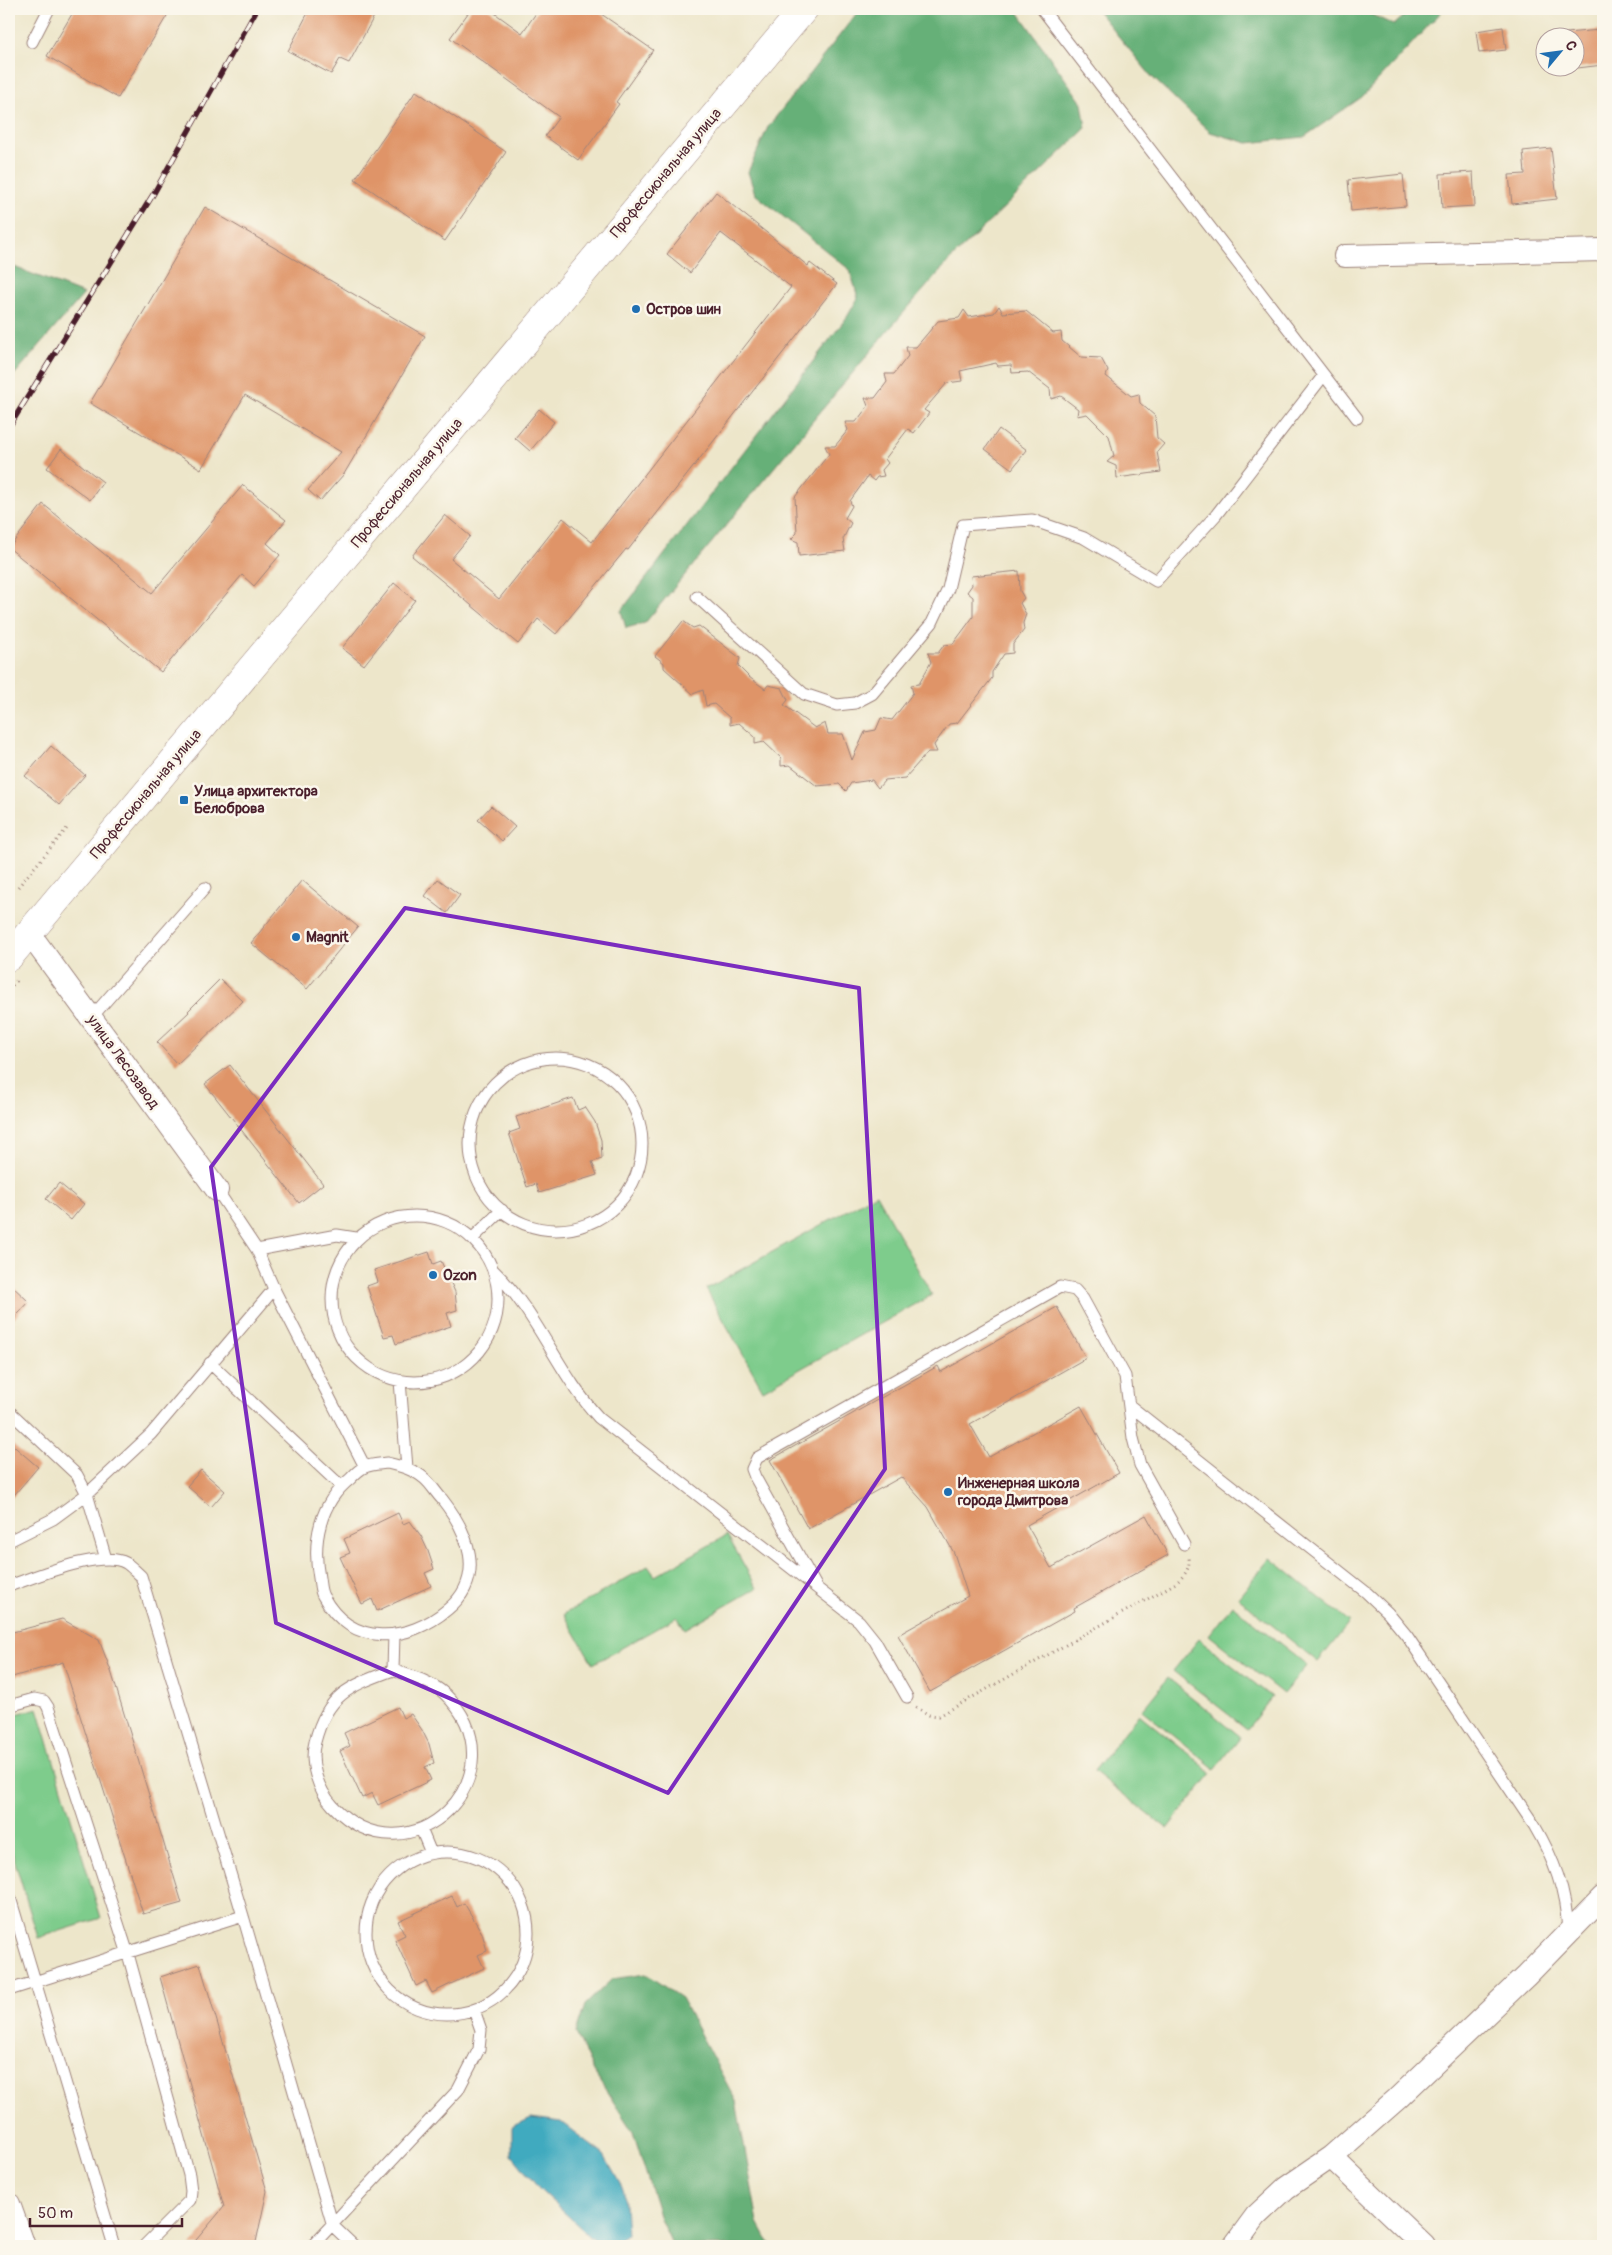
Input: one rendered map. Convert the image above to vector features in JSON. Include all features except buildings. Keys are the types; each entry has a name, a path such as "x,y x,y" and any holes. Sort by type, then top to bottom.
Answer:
{"main road":[{"name":"Профессиональная улица","path":"9,957 804,9"}],"street":[{"path":"1345,256 1603,250"},
{"name":"улица Лесозавод","path":"29,933 217,1190"},
{"path":"1234,2246 1256,2216 1286,2188 1331,2157 1454,2046 1603,1897"},
{"path":"1331,2157 1424,2246"},
{"path":"9,2204 24,2246"}],"lane":[{"path":"32,42 49,9"},
{"path":"1042,9 1357,418"},
{"path":"697,597 804,694 838,705 855,703 872,694 932,623 948,589 963,525 1032,520 1084,538 1156,581 1216,516 1324,375"},
{"path":"91,1018 205,888"},
{"path":"559,1058 600,1070 623,1090 634,1106 642,1134 641,1163 629,1192 619,1204 594,1222 553,1231 517,1222 502,1210 491,1201 480,1186 470,1157 472,1122 493,1085 520,1065 559,1058"},
{"path":"217,1190 257,1250 274,1290 365,1467"},
{"path":"473,1238 502,1210"},
{"path":"494,1272 499,1305 492,1333 476,1358 446,1377 417,1384 388,1379 362,1365 339,1336 330,1297 338,1265 356,1238 380,1222 420,1215 446,1221 473,1238 494,1272 520,1300 574,1387 600,1418 850,1614 867,1630 884,1655 907,1698"},
{"path":"257,1250 337,1235 356,1238"},
{"path":"817,1588 755,1477 752,1469 761,1454 1060,1287 1075,1290 1083,1299 1122,1370 1127,1386 1133,1438 1138,1460 1184,1544"},
{"path":"9,1541 53,1520 87,1494 151,1434 274,1290"},
{"path":"210,1363 341,1486"},
{"path":"400,1381 407,1468"},
{"path":"1129,1405 1367,1594 1397,1622 1529,1816 1548,1848 1563,1890 1568,1933"},
{"path":"9,1411 77,1475 87,1494 106,1559"},
{"path":"387,1463 407,1468 425,1478 456,1518 468,1547 471,1568 466,1589 434,1621 410,1632 380,1636 359,1631 337,1617 322,1595 316,1560 318,1529 328,1504 341,1486 365,1467 387,1463"},
{"path":"9,1586 69,1565 106,1559 125,1563 141,1576 244,1916 333,2226 354,2246"},
{"path":"393,1670 394,1634"},
{"path":"393,1670 430,1684 444,1694 463,1717 472,1742 471,1769 462,1794 445,1815 422,1829 390,1835 368,1830 344,1818 327,1799 316,1778 313,1747 320,1723 333,1701 354,1685 393,1670"},
{"path":"9,1706 34,1698 44,1701 48,1707 128,1954 189,2175 190,2200 144,2246"},
{"path":"422,1829 431,1853"},
{"path":"449,1852 466,1854 500,1872 520,1897 528,1922 527,1948 519,1971 504,1992 474,2010 447,2015 417,2009 393,1994 376,1974 366,1945 367,1915 381,1885 406,1863 431,1853 449,1852"},
{"path":"9,1894 114,2246"},
{"path":"9,1990 244,1916"},
{"path":"312,2246 333,2226 458,2090 479,2049 481,2030 474,2010"}],"path":[{"path":"18,888 69,826"},
{"path":"907,1698 921,1711 939,1716 1176,1583 1186,1574 1190,1564 1189,1553 1184,1544"}],"highlighted area":[{"path":"405,908 859,988 885,1469 668,1793 276,1623 211,1167"}],"green space":[{"path":"860,9 1016,9 1082,103 1086,128 949,261 885,334 645,623 626,628 621,611 847,317 858,298 850,270 755,194 748,172 768,127"},
{"path":"1096,9 1359,9 1394,25 1412,9 1444,9 1362,97 1304,137 1248,143 1210,132 1152,77"},
{"path":"9,265 84,294 9,381"},
{"path":"876,1194 932,1295 763,1390 706,1289"},
{"path":"727,1535 757,1588 685,1629 677,1617 593,1664 564,1614 648,1566 655,1576"},
{"path":"1270,1558 1350,1622 1318,1662 1238,1598"},
{"path":"1232,1605 1307,1665 1283,1694 1209,1635"},
{"path":"1199,1639 1272,1697 1247,1729 1173,1671"},
{"path":"1168,1678 1241,1737 1215,1769 1142,1710"},
{"path":"38,1708 101,1918 38,1938 9,1842 9,1716"},
{"path":"1139,1714 1212,1773 1167,1829 1094,1771"},
{"path":"646,1974 681,1998 736,2101 758,2222 771,2246 673,2246 660,2218 633,2132 594,2072 576,2033 585,2005 612,1979"}],"water":[{"path":"531,2118 561,2122 604,2155 624,2191 627,2234 614,2246 599,2245 540,2190 512,2155 512,2127"}],"railway":[{"path":"9,427 154,193 257,9"}],"place":[{"name":"Остров шин","path":"636,309"},
{"name":"Улица архитектора Белоброва","path":"184,800"},
{"name":"Magnit","path":"296,937"},
{"name":"Ozon","path":"433,1275"},
{"name":"Инженерная школа города Дмитрова","path":"948,1492"}]}
